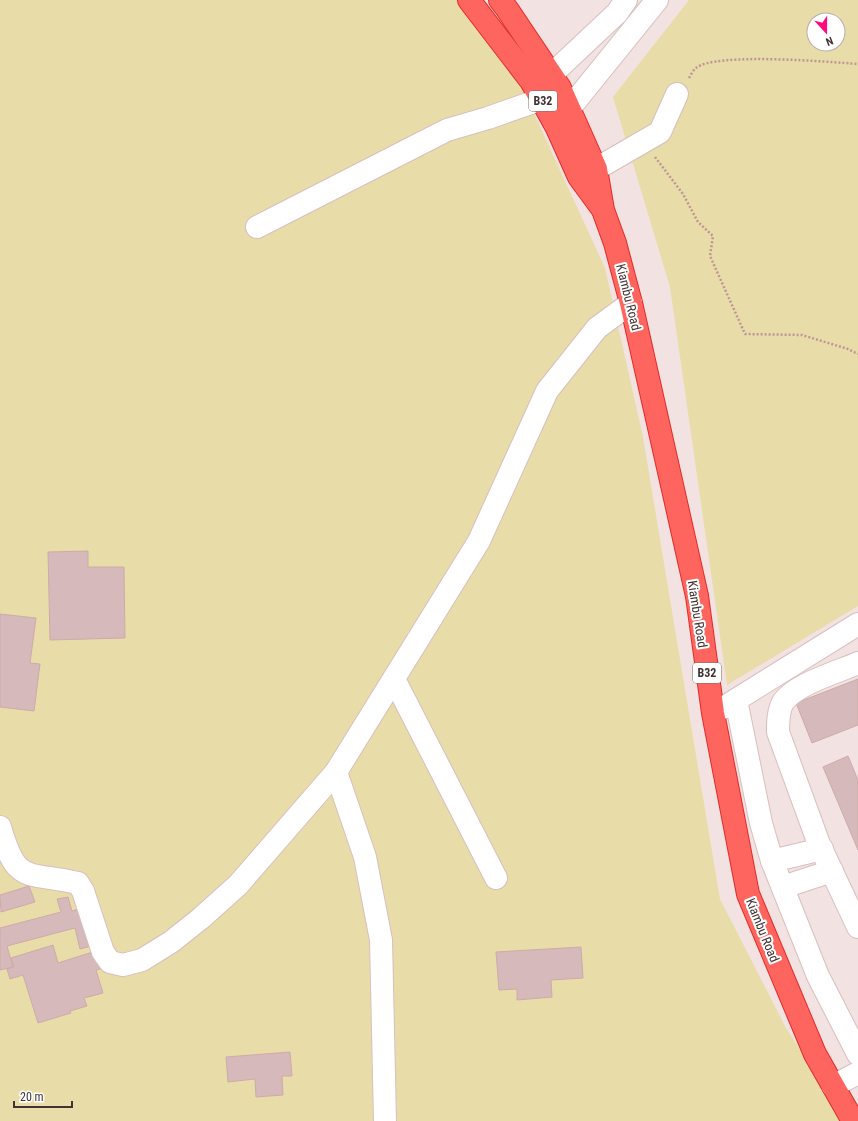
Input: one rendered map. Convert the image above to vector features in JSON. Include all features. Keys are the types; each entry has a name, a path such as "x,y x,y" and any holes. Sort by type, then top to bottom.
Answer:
{"highway":[{"name":"Kiambu Road","path":"469,0 515,58 551,87 557,128 579,177 603,210"},
{"name":"Kiambu Road","path":"500,0 507,8 551,87 569,109 596,169 603,210 615,243 631,303 697,596 713,713 748,894 815,1054 853,1121"}],"street":[{"path":"257,227 447,130 488,118 551,87 617,14 626,0"},
{"path":"569,109 657,0"},
{"path":"596,169 642,141 660,132 677,94"},
{"path":"0,827 7,851 14,864 25,874 78,883 83,891 103,952 110,962 123,965 142,960 171,942 233,890 336,772 479,541 547,391 597,328 631,303"},
{"path":"713,713 858,624"},
{"path":"858,663 794,691 782,704 778,721 778,732 822,849 858,927"},
{"path":"394,678 496,878"},
{"path":"736,700 761,823 772,861 818,976 858,1054"},
{"path":"336,772 365,857 381,940 385,1121"},
{"path":"772,861 822,849"},
{"path":"783,887 832,871"},
{"path":"834,1086 858,1073"}],"path":[{"path":"677,94 697,67 727,60 800,60 858,64"},
{"path":"642,141 683,194 698,222 713,236 710,256 745,334 802,335 848,349 858,354"}],"shaded area":[{"path":"0,0 465,0 492,22 605,268 643,437 720,899 786,1028 846,1121 0,1121"},
{"path":"689,0 858,0 858,606 727,685 670,287 613,97"}],"building":[{"path":"88,551 88,567 124,567 125,638 50,640 48,552"},
{"path":"0,614 36,618 30,663 40,664 34,711 0,707"},
{"path":"858,679 858,725 812,743 796,703"},
{"path":"848,756 858,780 858,850 823,767"},
{"path":"29,886 35,902 1,912 0,895"},
{"path":"68,897 72,911 85,907 95,945 80,949 75,928 7,946 13,967 0,970 0,928 61,912 57,899"},
{"path":"53,945 58,963 99,950 104,968 96,970 103,993 84,998 87,1006 70,1011 71,1013 38,1023 23,975 10,979 7,969 14,967 11,958"},
{"path":"581,947 583,978 551,980 552,997 517,1000 517,989 499,990 496,952"},
{"path":"290,1052 292,1076 282,1076 283,1095 256,1097 255,1079 228,1082 226,1057"}]}
